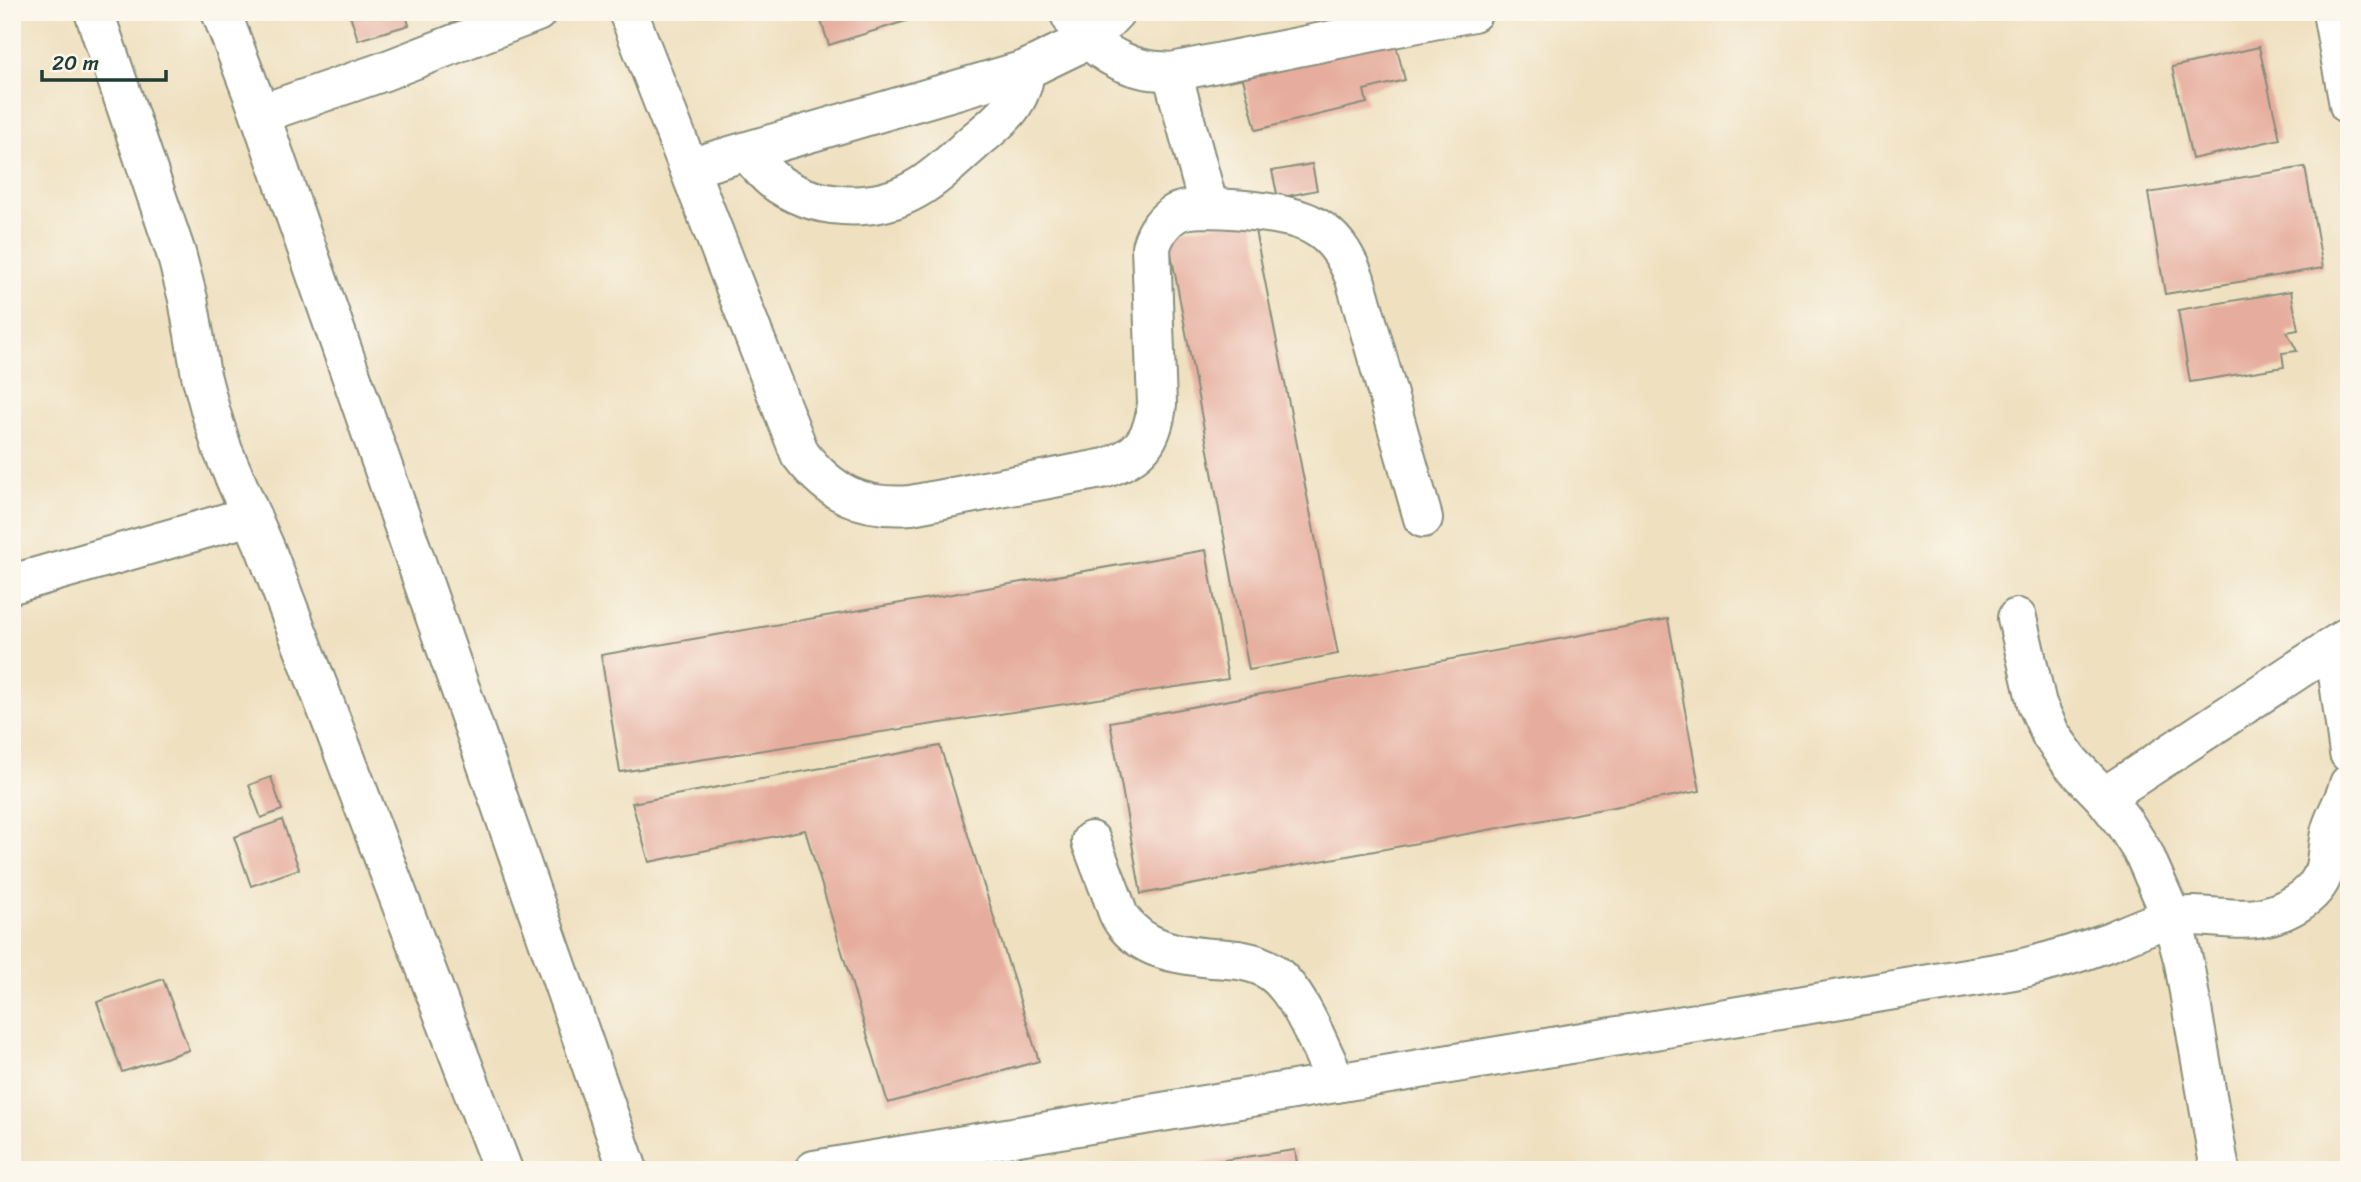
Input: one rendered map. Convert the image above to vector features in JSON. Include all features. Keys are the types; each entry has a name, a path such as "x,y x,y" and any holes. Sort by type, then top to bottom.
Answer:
{"street":[{"path":"93,12 176,253 188,299 201,375 223,451 266,550 503,1170"},
{"path":"221,12 260,114 628,1170"},
{"path":"628,12 800,454 829,486 858,500 889,506 911,505 1106,468 1126,461 1142,447 1150,434 1157,404 1151,247 1155,233 1176,213 1192,208 1209,208 1286,216 1306,221 1324,232 1348,261 1423,518"},
{"path":"689,168 1025,70 1079,26 1115,12"},
{"path":"1079,26 1115,59 1144,69 1172,72 1473,12"},
{"path":"2332,12 2349,105"},
{"path":"260,114 382,72 513,16"},
{"path":"747,152 772,179 793,192 817,201 866,205 891,200 913,191 934,177 1011,110 1024,84 1025,70"},
{"path":"1172,72 1209,208"},
{"path":"12,584 250,516"},
{"path":"2017,618 2037,704 2051,735 2071,763 2104,797 2144,854 2172,918 2184,963 2220,1170"},
{"path":"2104,797 2342,641 2349,753"},
{"path":"814,1170 872,1165 1337,1083 2014,970 2083,951 2172,918 2190,915 2256,918 2286,908 2308,896 2323,875 2331,830 2349,784"},
{"path":"1091,841 1122,920 1138,937 1157,948 1184,955 1235,959 1255,963 1271,971 1294,997 1337,1083"}],"building":[{"path":"349,12 405,12 409,25 358,40"},
{"path":"818,12 910,12 912,19 829,45"},
{"path":"1394,37 1405,80 1364,90 1367,103 1256,130 1242,75"},
{"path":"2259,47 2280,139 2192,159 2172,67"},
{"path":"1312,164 1317,190 1278,198 1272,171"},
{"path":"2305,167 2323,268 2165,294 2148,193"},
{"path":"1253,220 1338,654 1249,670 1167,231"},
{"path":"2291,291 2298,330 2287,332 2297,351 2282,353 2284,367 2190,382 2178,310"},
{"path":"1206,550 1228,679 620,772 601,655"},
{"path":"1668,619 1700,791 1141,894 1110,722"},
{"path":"940,746 1039,1061 888,1103 805,830 649,862 632,803"},
{"path":"271,777 282,810 261,818 249,785"},
{"path":"282,820 299,869 251,886 234,837"},
{"path":"163,979 189,1050 122,1072 97,1002"},
{"path":"1295,1150 1298,1170 1167,1170 1167,1168"}]}
